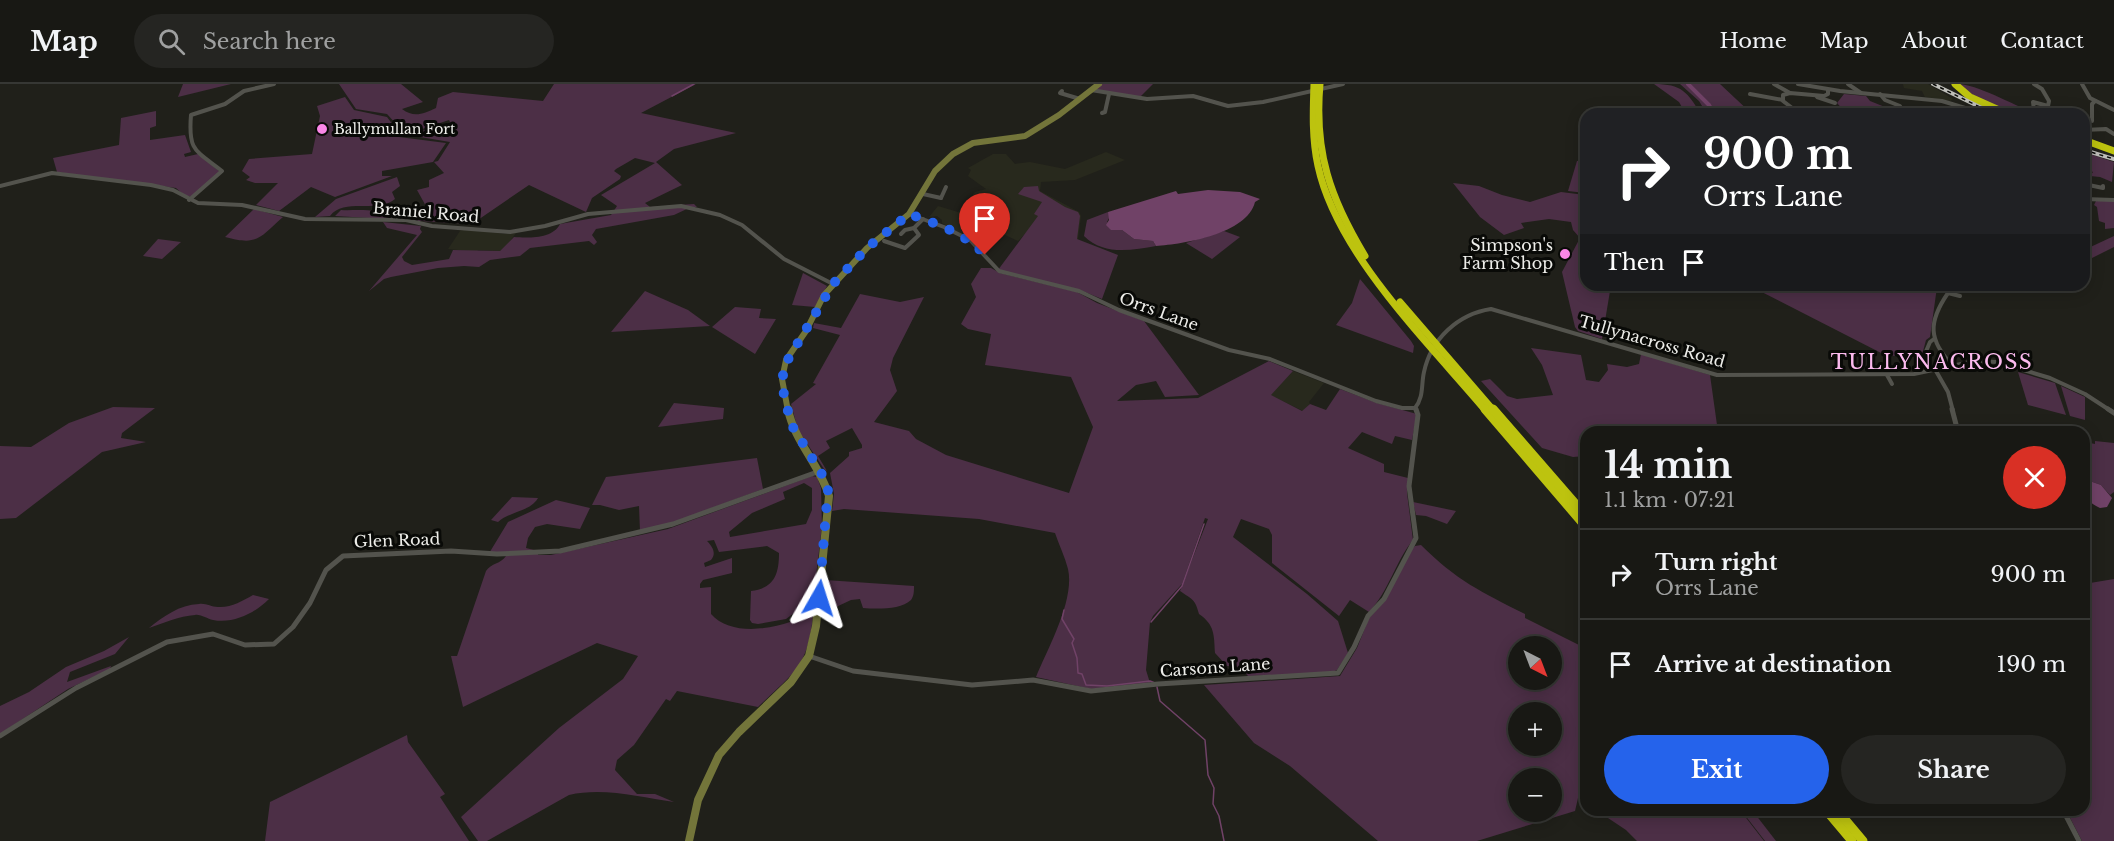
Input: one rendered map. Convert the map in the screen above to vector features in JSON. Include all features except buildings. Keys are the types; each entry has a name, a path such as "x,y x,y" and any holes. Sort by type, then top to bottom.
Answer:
{"highway":[{"path":"1314,84 1311,120 1315,160 1329,204 1349,241 1403,314 1580,520"},
{"path":"1320,84 1317,118 1319,153 1332,195 1353,237 1393,293 1580,509"},
{"path":"1955,84 1970,97 1995,108"},
{"path":"2090,142 2114,151"},
{"path":"1831,816 1852,841"},
{"path":"1842,816 1863,841"}],"main road":[{"path":"689,841 698,801 719,755 739,732 791,682 809,656 816,626 828,489 820,471 791,424 782,379 786,360 833,284 872,244 909,214 935,171 961,148 973,142 1025,136 1099,84"}],"street":[{"path":"243,84 244,91"},
{"path":"189,200 222,171 193,148 189,137 191,115 224,105 244,91 274,84"},
{"path":"1091,90 1153,99 1193,96 1228,106 1248,105 1343,84"},
{"path":"1774,84 1790,93 1817,97 1835,103"},
{"path":"1798,84 1828,90 1911,96 1967,108"},
{"path":"1848,84 1861,93"},
{"path":"2034,84 2042,89 2049,100 2048,106 2033,102 2034,108"},
{"path":"2082,84 2086,94 2114,110"},
{"path":"1817,97 1827,95 1828,90"},
{"path":"1062,91 1060,93 1080,99"},
{"path":"1782,100 1783,95 1790,93"},
{"path":"1102,113 1105,112 1109,94"},
{"path":"1750,94 1782,100 1794,108"},
{"path":"1880,94 1884,99 1900,106"},
{"path":"2092,121 2092,104 2095,101"},
{"path":"1956,104 1958,108"},
{"path":"2090,130 2106,129 2114,134"},
{"name":"Braniel Road","path":"0,186 52,173 168,189 189,200 204,204 252,207 305,219 406,220 432,226 510,232 545,226 588,214 681,206 720,215 742,225 784,260 833,284"},
{"path":"2090,185 2103,188 2103,186"},
{"path":"923,194 940,198 946,187"},
{"path":"2090,199 2114,200"},
{"name":"Orrs Lane","path":"909,214 939,224 974,244 985,255 992,267 999,271 1079,291 1119,310 1229,350 1270,359 1376,401 1402,408 1416,408"},
{"path":"901,234 904,230 914,228 923,219"},
{"path":"884,241 905,248 919,235 914,228"},
{"path":"1953,366 1941,354 1934,339 1936,310 1948,293 1960,296"},
{"name":"Tullynacross Road","path":"1416,408 1420,402 1427,360 1444,336 1455,322 1465,315 1482,309 1491,309 1717,375 1887,375 1936,371 1980,361 2039,374 2076,389 2114,413"},
{"path":"1930,367 1924,356 1930,342 1934,339"},
{"path":"1936,371 1948,392 1956,426"},
{"path":"1887,375 1892,384"},
{"name":"Carsons Lane","path":"809,656 853,671 972,685 1033,680 1091,691 1155,684 1338,673 1354,647 1368,616 1384,598 1416,538 1409,486 1418,415 1416,408"},
{"name":"Glen Road","path":"0,736 76,688 167,642 213,633 245,645 274,644 293,627 310,603 326,570 343,556 451,551 497,554 560,551 673,524 820,471"},
{"path":"2066,816 2079,841"}],"shaded area":[{"path":"183,84 231,84 178,97"},
{"path":"339,84 401,84 423,102 402,109 415,114 436,108 438,98 453,92 543,101 554,84 696,84 641,113 736,133 674,149 656,162 682,185 645,203 650,207 694,204 697,207 691,207 674,215 596,229 592,235 597,242 594,245 589,241 530,248 520,256 490,260 479,267 438,268 391,277 384,279 369,291 417,235 387,228 383,222 421,226 422,232 402,257 404,261 412,265 449,259 453,250 500,251 514,237 546,235 557,229 560,224 611,215 617,206 601,195 655,163 635,158 616,169 614,171 621,176 620,179 592,198 586,212 529,185 472,224 335,216 341,210 367,210 380,212 390,218 427,208 417,190 429,187 429,180 444,173 434,162 438,161 450,142 408,135 429,129 432,131 430,136 444,135 452,126 449,120 410,133 397,125 387,114 356,109"},
{"path":"1102,84 1153,84 1140,97 1094,90"},
{"path":"1654,84 1663,84 1683,91 1697,108 1682,108 1679,102"},
{"path":"1680,84 1720,84 1746,108 1703,108"},
{"path":"1903,84 1928,84 1953,99 1950,101 1925,97 1922,91 1904,88"},
{"path":"1958,84 1985,91 2023,108 1999,108 1976,97"},
{"path":"1844,94 1866,96 1870,101 1885,107 1842,108 1837,103"},
{"path":"345,97 354,110 387,117 404,133 399,137 446,143 433,162 382,171 382,176 392,176 335,197 311,187 279,211 256,205 278,183 255,183 246,180 250,177 242,171 249,159 312,154 320,116 317,106"},
{"path":"156,111 156,126 150,128 150,140 185,135 191,152 184,154 185,157 198,154 219,171 219,174 192,196 186,197 176,188 57,172 53,158 119,145 121,118"},
{"path":"1106,152 1125,160 1075,180 1041,182 1040,191 1079,212 1081,216 1078,239 1055,237 1029,230 1018,241 990,228 974,242 942,223 937,216 929,217 938,206 958,212 975,192 986,189 968,176 971,170 968,168 993,154 1006,154 1015,164 1030,162 1065,169"},
{"path":"2090,154 2114,162 2112,182 2090,176 2093,172 2090,170"},
{"path":"1577,161 1580,161 1580,192 1568,191"},
{"path":"397,177 400,186 392,192 395,199 387,203 343,207 330,216 315,217 336,199"},
{"path":"1453,183 1479,186 1530,202 1561,192 1580,194 1580,238 1573,230 1571,222 1549,219 1521,223 1524,228 1504,235 1480,217"},
{"path":"1038,186 1039,191 1078,212 1080,216 1077,239 1118,255 1102,299 1080,290 998,270 1038,216 1034,214 1042,202 1018,194 1024,187"},
{"path":"1208,190 1240,192 1260,199 1255,202 1250,213 1228,229 1182,243 1156,246 1153,241 1134,239 1122,230 1111,230 1106,225 1109,220 1108,212 1176,191 1178,194"},
{"path":"2096,201 2114,201 2114,228 2105,229 2105,223 2099,221 2097,207 2094,205"},
{"path":"254,209 283,217 263,235 252,240 225,237"},
{"path":"1108,212 1110,216 1107,222 1117,230 1122,230 1134,239 1153,241 1156,246 1109,249 1100,247 1084,236 1087,220"},
{"path":"468,229 504,234 516,233 500,251 478,250 477,252 448,249 460,231"},
{"path":"1224,231 1240,237 1212,259 1186,243"},
{"path":"2114,236 2114,247 2090,259 2090,247"},
{"path":"1580,238 1580,291 1610,291 1602,339 1578,331 1575,327 1562,272"},
{"path":"158,239 181,242 162,259 143,256"},
{"path":"981,268 991,268 1000,273 1077,292 1097,303 1144,321 1199,395 1165,397 1156,381 1136,385 1117,401 1198,398 1269,361 1293,371 1271,395 1302,411 1310,404 1326,410 1340,389 1377,403 1417,414 1412,440 1395,436 1392,444 1362,432 1348,448 1384,464 1384,472 1408,478 1407,493 1413,540 1382,595 1369,612 1350,600 1339,616 1272,563 1272,535 1269,529 1241,519 1233,537 1338,621 1348,653 1337,670 1328,674 1248,676 1240,667 1227,666 1215,653 1211,626 1199,614 1193,600 1180,591 1208,519 1205,518 1182,584 1150,622 1146,670 1150,683 1091,689 1036,677 1059,624 1068,595 1068,569 1055,533 979,519 844,509 832,511 834,494 830,473 849,456 849,452 862,448 862,445 852,428 826,441 830,448 818,456 827,471 798,430 791,404 816,384 813,383 840,335 813,328 814,323 841,328 860,294 900,302 924,297 893,358 890,370 897,391 874,422 909,431 916,439 946,455 1069,493 1093,427 1071,377 985,365 991,334 968,329 961,324 976,297 971,284"},
{"path":"803,273 827,286 815,307 792,305"},
{"path":"1360,279 1411,341 1414,346 1413,353 1336,325 1352,303"},
{"path":"645,291 688,310 710,326 611,332"},
{"path":"1760,291 1936,291 1930,337 1926,340 1922,355 1887,356"},
{"path":"735,307 761,309 759,318 776,319 755,354 712,327"},
{"path":"1531,348 1581,355 1586,380 1599,382 1608,370 1607,364 1627,367 1639,364 1641,354 1710,375 1717,426 1580,426 1580,456 1573,457 1542,448 1481,381 1490,379 1507,396 1517,399 1553,395 1542,365"},
{"path":"1293,371 1324,383 1303,411 1270,395"},
{"path":"2018,372 2055,383 2066,415 2028,405"},
{"path":"2061,386 2085,397 2085,420 2070,416"},
{"path":"674,403 724,408 723,419 658,427"},
{"path":"113,407 155,408 122,433 121,438 146,442 102,452 16,518 0,519 0,446 31,447 69,423"},
{"path":"2095,441 2114,443 2114,492 2110,495 2101,485 2090,481 2090,443 2095,444"},
{"path":"757,458 763,489 677,521 640,531 639,506 619,510 592,505 606,477"},
{"path":"812,476 817,477 821,488 822,526 814,593 798,610 786,619 758,624 750,620 751,591 770,583 778,568 779,553 767,546 719,552 714,540 707,541 714,555 711,560 704,563 705,567 732,558 732,573 703,580 700,584 700,588 711,587 711,614 719,621 738,628 760,629 781,625 814,608 812,627 799,665 758,707 677,691 670,701 666,699 634,745 617,760 615,770 637,794 655,794 674,802 608,792 569,795 487,841 478,841 461,817 559,728 623,679 638,656 597,643 463,707 451,656 457,656 486,571 506,556 488,555 508,522 556,500 590,508 580,529 547,524 535,527 528,538 526,548 538,551 538,555 551,555 668,529","holes":["804,483 812,488 812,510 806,524 730,537 729,532 752,513 785,499 783,492"]},
{"path":"2090,481 2101,485 2112,498 2107,507 2095,506 2090,501"},
{"path":"512,497 538,498 525,509 498,522 491,520"},
{"path":"1413,502 1456,511 1447,524 1426,516 1416,515"},
{"path":"1421,545 1446,567 1482,592 1561,636 1508,636 1508,690 1562,690 1562,636 1580,646 1580,799 1578,798 1575,811 1562,815 1562,768 1508,768 1508,822 1539,822 1477,841 1378,841 1290,766 1254,743 1204,685 1340,676 1357,648 1369,618 1384,602 1411,550"},
{"path":"2114,579 2114,841 2082,841 2069,816 2090,816 2090,583"},
{"path":"825,580 914,586 914,593 911,600 901,606 881,609 863,608 860,599 851,600 821,614"},
{"path":"253,595 269,599 251,613 236,619 221,621 195,615 177,618 149,628 166,615 185,606 202,604 223,607 236,604"},
{"path":"129,637 115,654 70,672 67,682 111,666 110,669 68,689 0,734 0,706 29,692 66,667 104,651"},
{"path":"407,735 408,742 445,794 440,797 469,841 265,841 270,802"},
{"path":"1605,816 1745,816 1764,841 1637,841 1626,830"},
{"path":"1746,816 1757,816 1776,841 1765,841"}],"waterway":[{"path":"672,96 694,84"},
{"path":"1688,84 1711,108"},
{"path":"1151,622 1182,586 1204,524"},
{"path":"1064,610 1062,619 1074,639 1072,643 1077,658 1078,673 1082,674 1086,685 1107,686 1150,681 1155,683"},
{"path":"1157,687 1160,701 1205,740 1208,775 1214,788 1213,804 1219,816 1224,841"}],"railway":[{"path":"1933,84 1982,108"},
{"path":"2090,152 2114,159"}],"place":[{"name":"Ballymullan Fort","path":"322,129"},
{"name":"Simpson's Farm Shop","path":"1565,254"}],"district":[{"name":"TULLYNACROSS","path":"1932,362"}],"route":[{"path":"819,598 828,489 823,476 799,440 788,415 782,379 786,360 806,332 824,295 833,284 867,248 909,214 939,224 958,234 974,244 985,255"}]}
